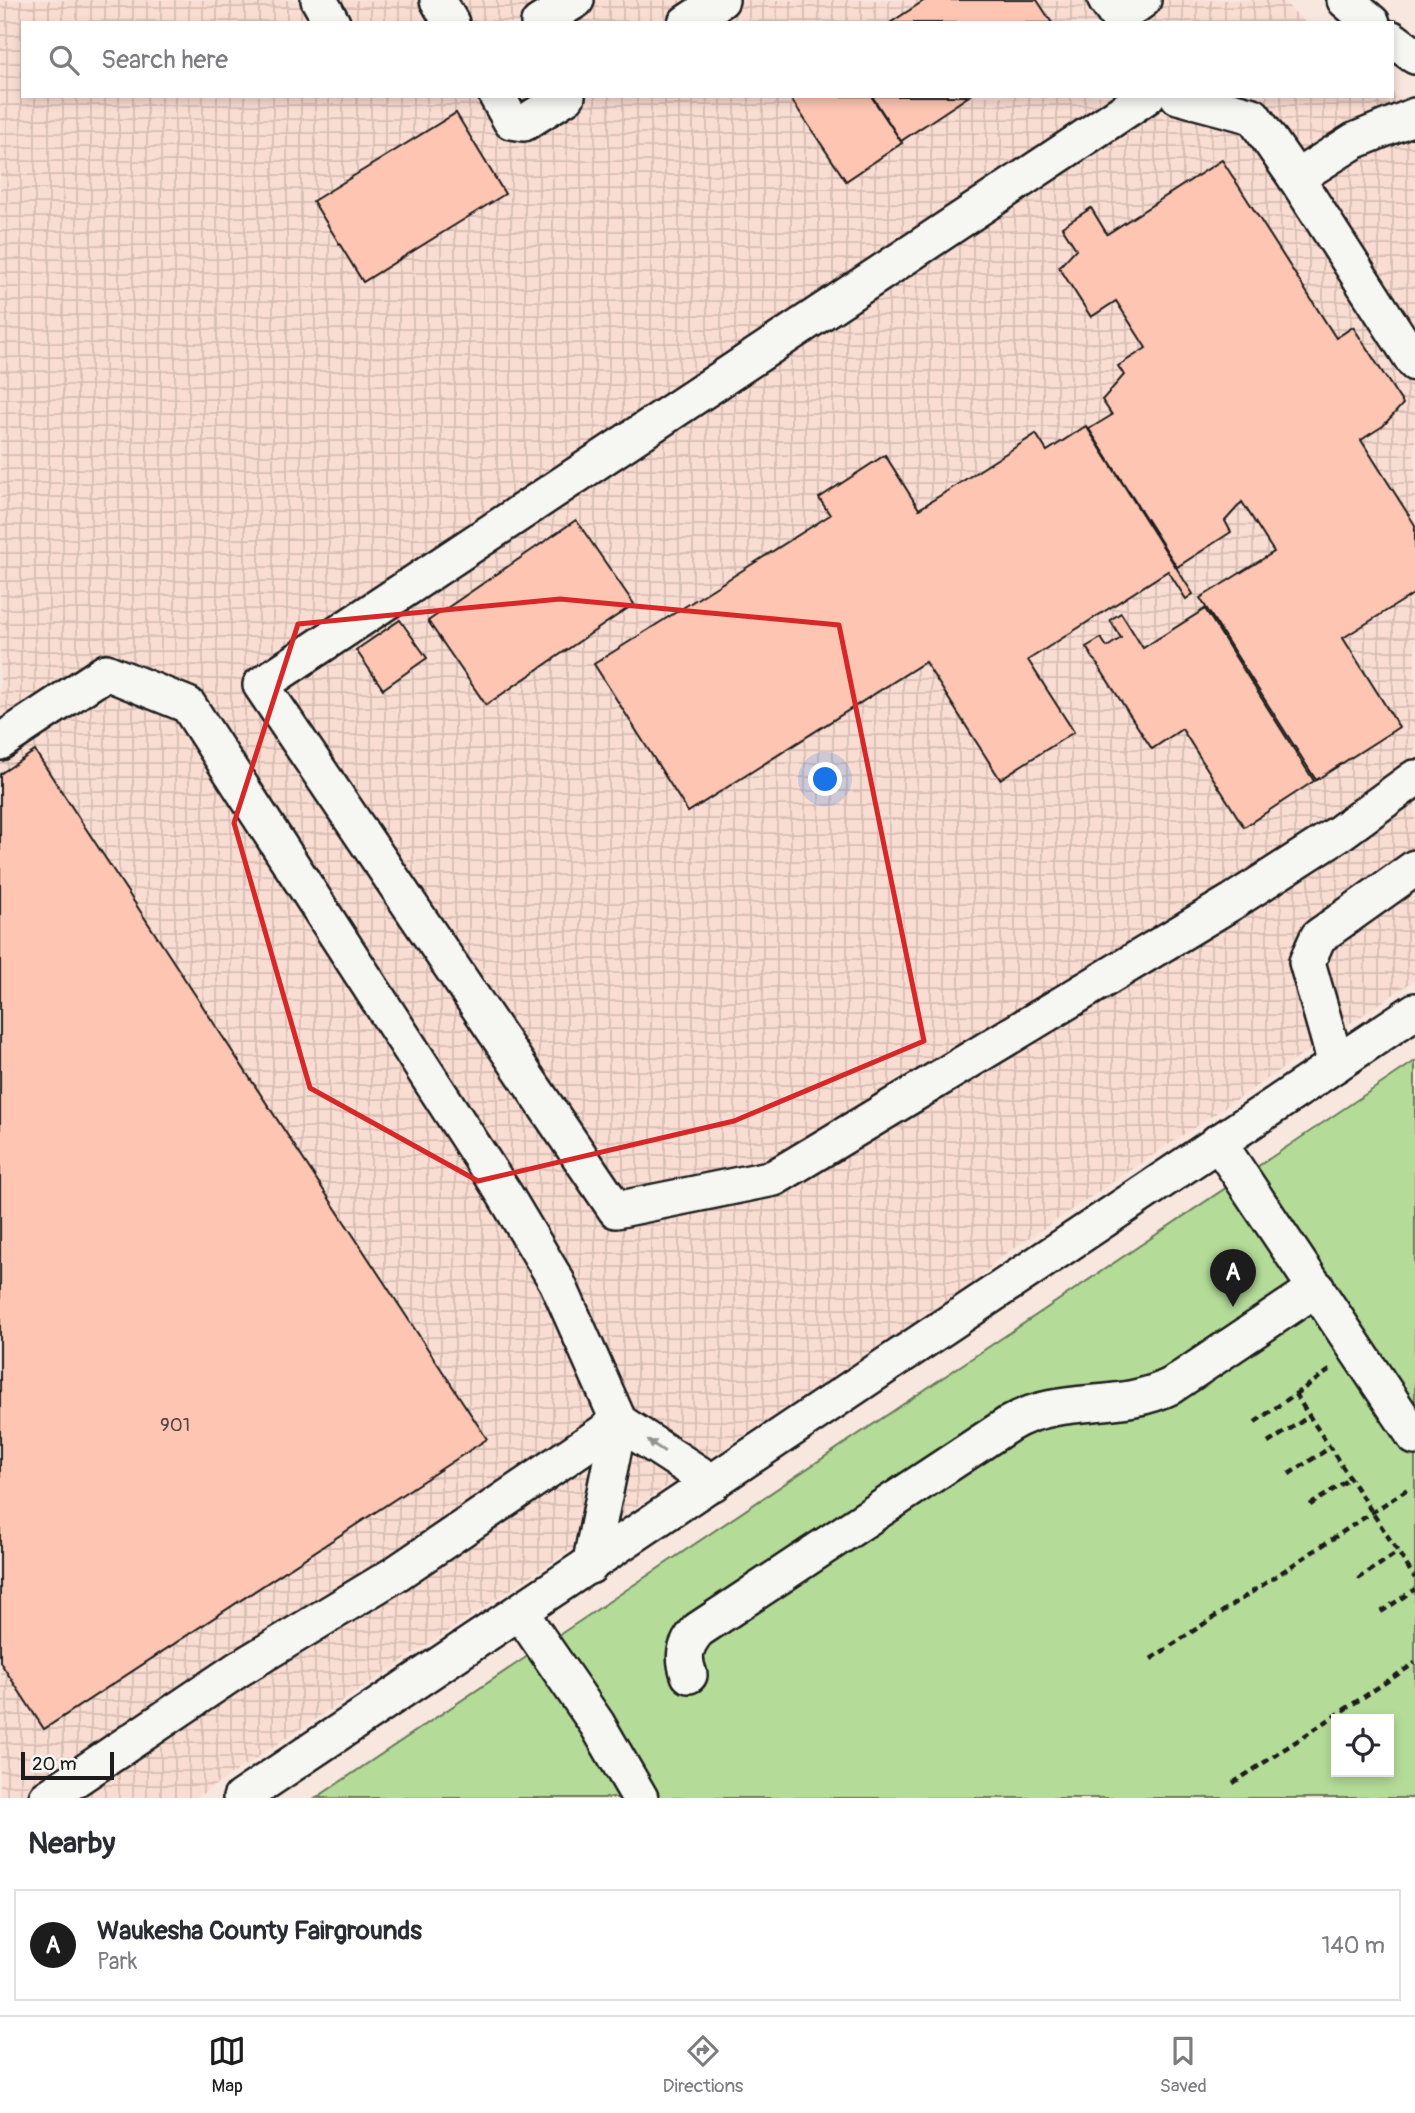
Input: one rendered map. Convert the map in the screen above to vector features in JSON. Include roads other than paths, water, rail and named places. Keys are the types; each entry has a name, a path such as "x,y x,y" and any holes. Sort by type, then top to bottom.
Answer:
{"street":[{"path":"318,0 331,21"},
{"path":"438,0 450,21"},
{"path":"542,21 576,0"},
{"path":"689,21 721,0"},
{"path":"1106,0 1115,13 1122,15 1143,0"},
{"path":"1345,0 1370,21"},
{"path":"1394,40 1415,56"},
{"path":"498,98 511,121 524,123 565,98"},
{"path":"1144,98 261,685 616,1210 774,1178 1232,902 1341,832 1415,778"},
{"path":"1186,98 1253,116 1415,363"},
{"path":"1296,178 1354,141 1415,116"},
{"path":"0,741 106,672 188,705 505,1195 557,1282 619,1422 713,1483"},
{"path":"1336,1064 1307,962 1312,946 1318,936 1415,868"},
{"path":"241,1798 1415,1011"},
{"path":"1218,1142 1415,1437"},
{"path":"689,1675 683,1659 688,1642 698,1630 1009,1424 1030,1412 1048,1407 1125,1402 1151,1396 1171,1386 1317,1289"},
{"path":"590,1566 619,1422"},
{"path":"47,1798 237,1670 394,1575 619,1422"},
{"path":"520,1612 597,1724 640,1798"}],"place":[{"name":"Waukesha County Fairgrounds","path":"1233,1307"}]}
